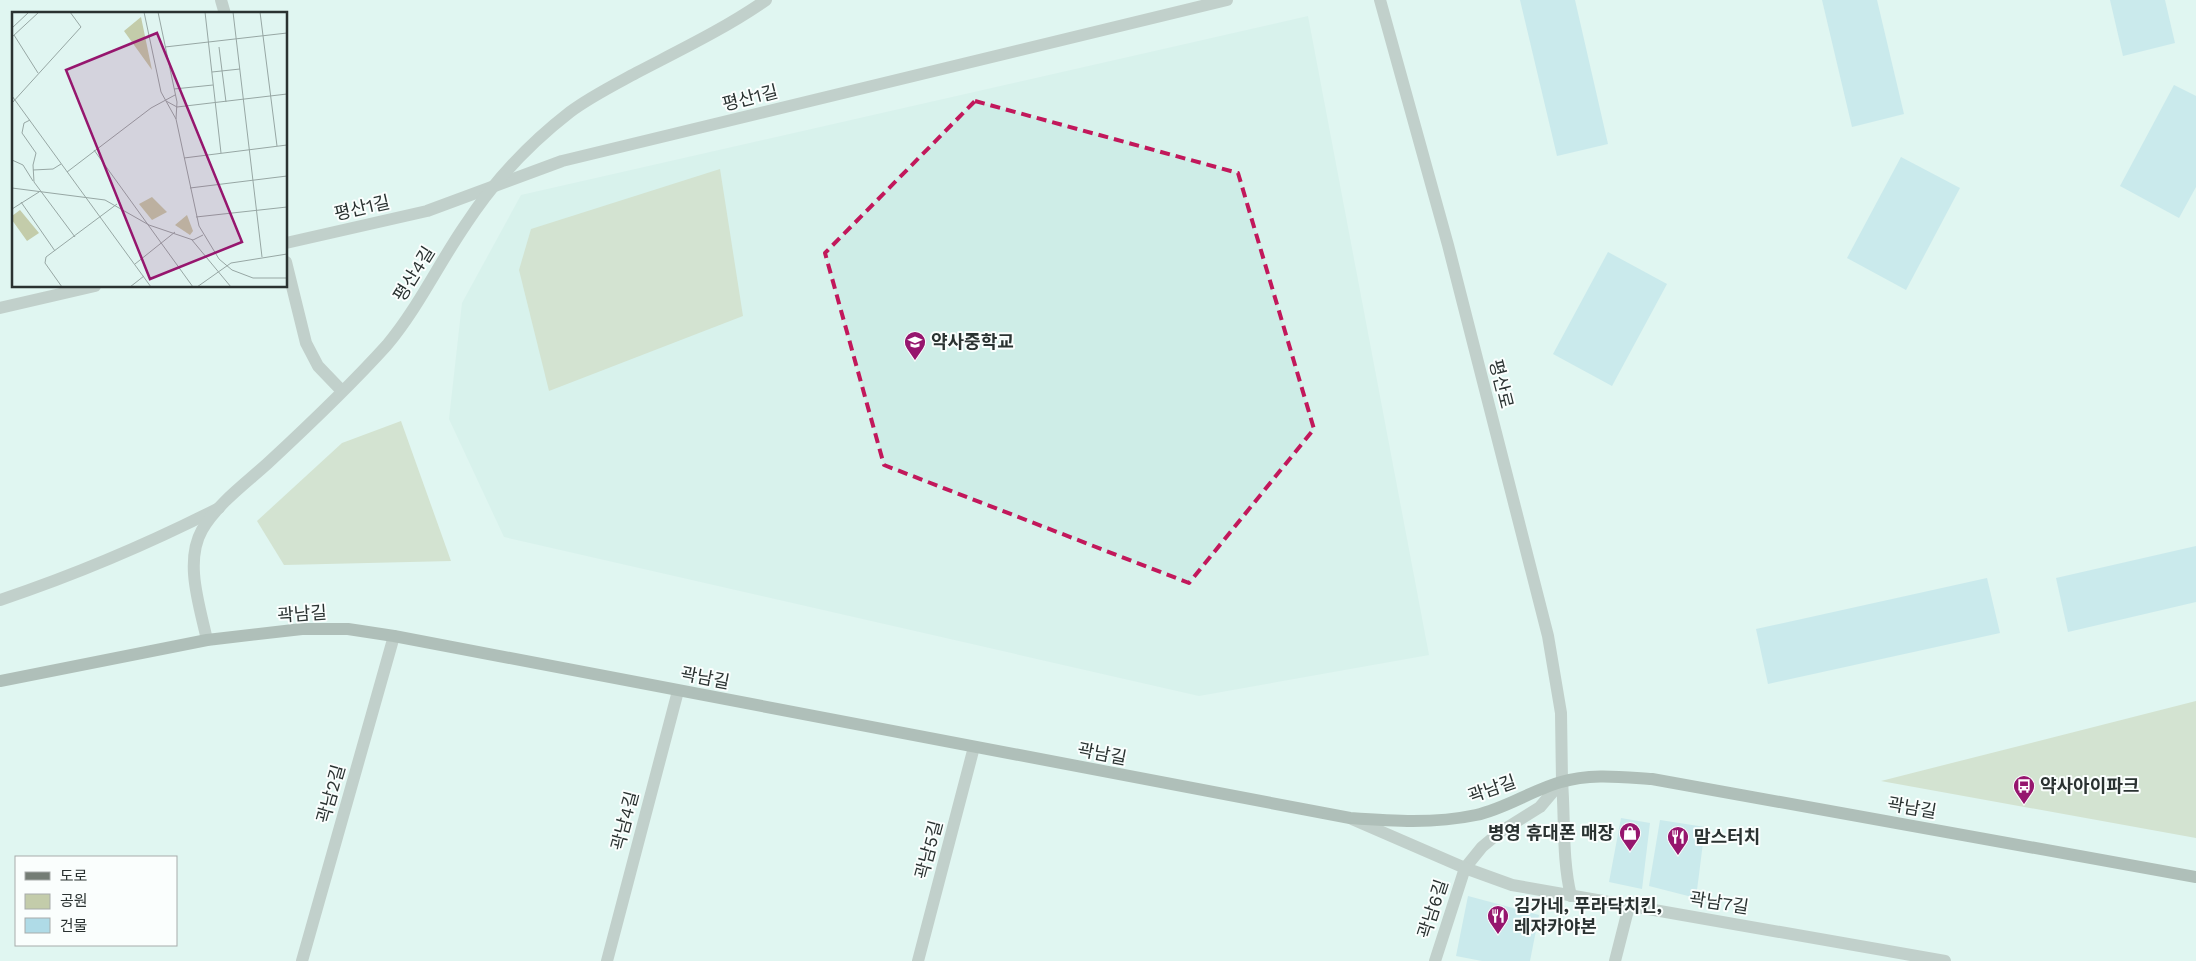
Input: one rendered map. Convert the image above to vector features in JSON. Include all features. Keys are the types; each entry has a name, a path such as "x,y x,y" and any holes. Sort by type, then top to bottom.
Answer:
{"main road":[{"name":"곽남길","path":"0,681 207,640 302,629 348,629 394,636 1350,818 1392,821 1436,820 1477,815 1562,781 1611,776 1652,778 2196,877"}],"street":[{"name":"평산4길","path":"207,640 195,576 194,551 202,530 219,508 297,436 387,344 412,310 465,225 493,186 523,154 571,111 612,86 708,35 766,0"},
{"name":"평산1길","path":"288,243 427,211 562,161 1227,0"},
{"name":"평산로","path":"1380,0 1445,235 1548,636 1561,713 1565,871 1571,896"},
{"path":"288,270 306,343 318,366 342,391"},
{"path":"0,308 87,288"},
{"path":"0,600 100,565 219,508"},
{"name":"곽남2길","path":"302,961 394,636"},
{"name":"곽남4길","path":"607,961 678,691"},
{"name":"곽남5길","path":"918,961 974,747"},
{"path":"1465,868 1482,847 1500,832 1540,807 1562,781"},
{"name":"곽남7길","path":"1350,818 1465,868 1512,885 1945,961"},
{"name":"곽남6길","path":"1434,961 1465,868"},
{"path":"1615,961 1629,906"}],"highlighted area":[{"path":"975,101 1238,173 1314,429 1189,583 884,465 825,253"}],"shaded area":[{"name":"약사중학교","path":"1308,16 1429,655 1199,696 504,537 449,419 462,303 521,195"}],"green space":[{"path":"720,169 743,316 549,391 519,270 531,229"},
{"path":"401,421 451,561 284,565 257,521 342,443"},
{"path":"2196,701 2196,838 1881,781"}],"building":[{"path":"1520,0 1575,0 1608,144 1557,156"},
{"path":"1822,0 1877,0 1904,114 1852,127"},
{"path":"2110,0 2165,0 2175,43 2123,56"},
{"path":"2174,85 2196,96 2196,187 2179,218 2120,186"},
{"path":"1901,157 1960,188 1906,290 1847,258"},
{"path":"1608,252 1667,284 1612,386 1553,354"},
{"path":"2196,546 2196,602 2068,632 2056,578"},
{"path":"1987,578 2000,633 1768,684 1756,629"},
{"name":"병영 휴대폰 매장","path":"1621,818 1650,823 1642,889 1609,882"},
{"name":"맘스터치","path":"1660,820 1705,827 1696,898 1649,886"},
{"name":"김가네, 푸라닥치킨, 레자카야본","path":"1468,896 1539,915 1530,961 1482,961 1456,956"}],"place":[{"name":"약사중학교","path":"915,361"},
{"name":"약사아이파크","path":"2024,805"},
{"name":"병영 휴대폰 매장","path":"1630,852"},
{"name":"맘스터치","path":"1678,856"},
{"name":"김가네, 푸라닥치킨, 레자카야본","path":"1498,935"}]}
